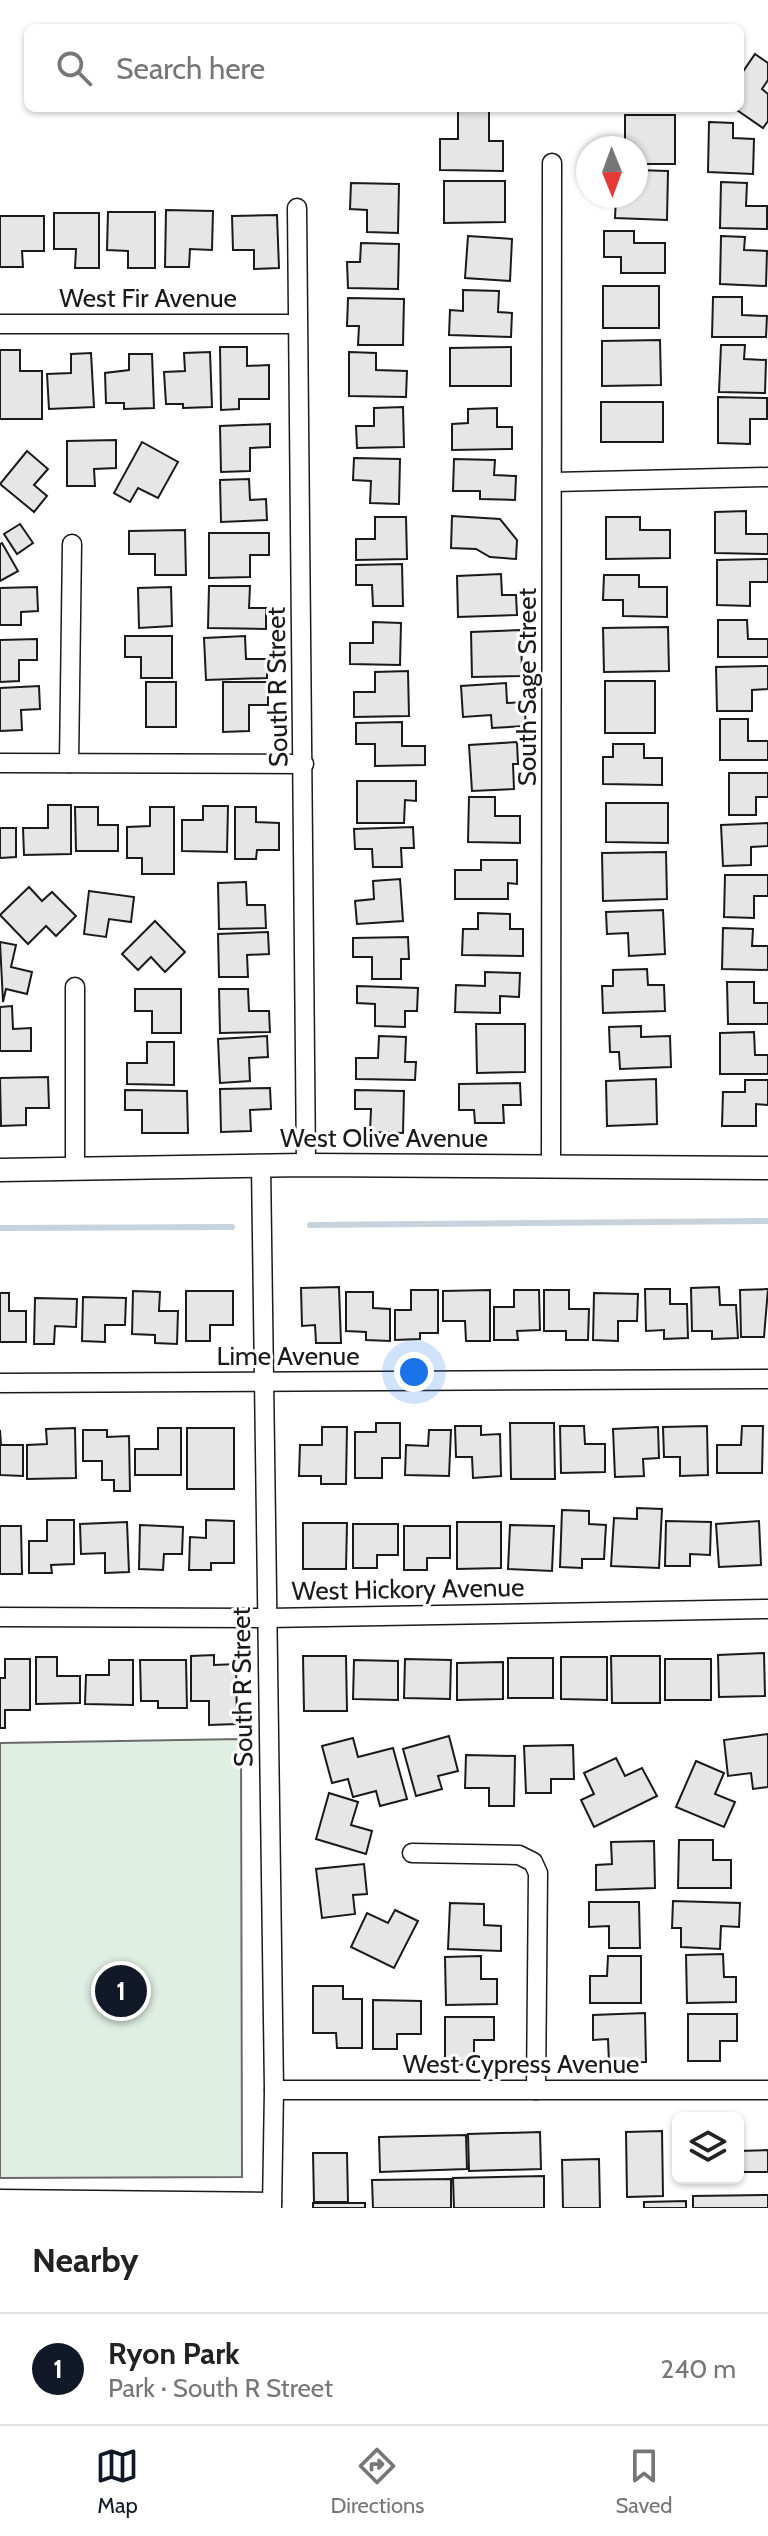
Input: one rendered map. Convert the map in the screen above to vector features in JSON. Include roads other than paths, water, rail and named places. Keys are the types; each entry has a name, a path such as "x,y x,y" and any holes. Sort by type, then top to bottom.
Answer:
{"street":[{"name":"South Sage Street","path":"551,1166 552,163"},
{"name":"South R Street","path":"297,208 306,1165"},
{"name":"West Fir Avenue","path":"0,324 297,324"},
{"path":"554,482 768,477"},
{"path":"69,763 72,544"},
{"path":"0,763 304,764"},
{"path":"75,987 75,1169"},
{"name":"West Olive Avenue","path":"0,1170 306,1165 768,1168"},
{"name":"South R Street","path":"261,1166 274,2090 272,2205"},
{"name":"Lime Avenue","path":"0,1383 768,1379"},
{"name":"West Hickory Avenue","path":"0,1617 268,1618 768,1609"},
{"path":"412,1853 519,1855 533,1862 538,1873 536,2090"},
{"name":"West Cypress Avenue","path":"274,2090 768,2090"},
{"path":"0,2199 272,2205"}],"waterway":[{"path":"310,1225 768,1221"},
{"path":"0,1228 232,1227"}],"place":[{"name":"Ryon Park","path":"121,1991"}]}
